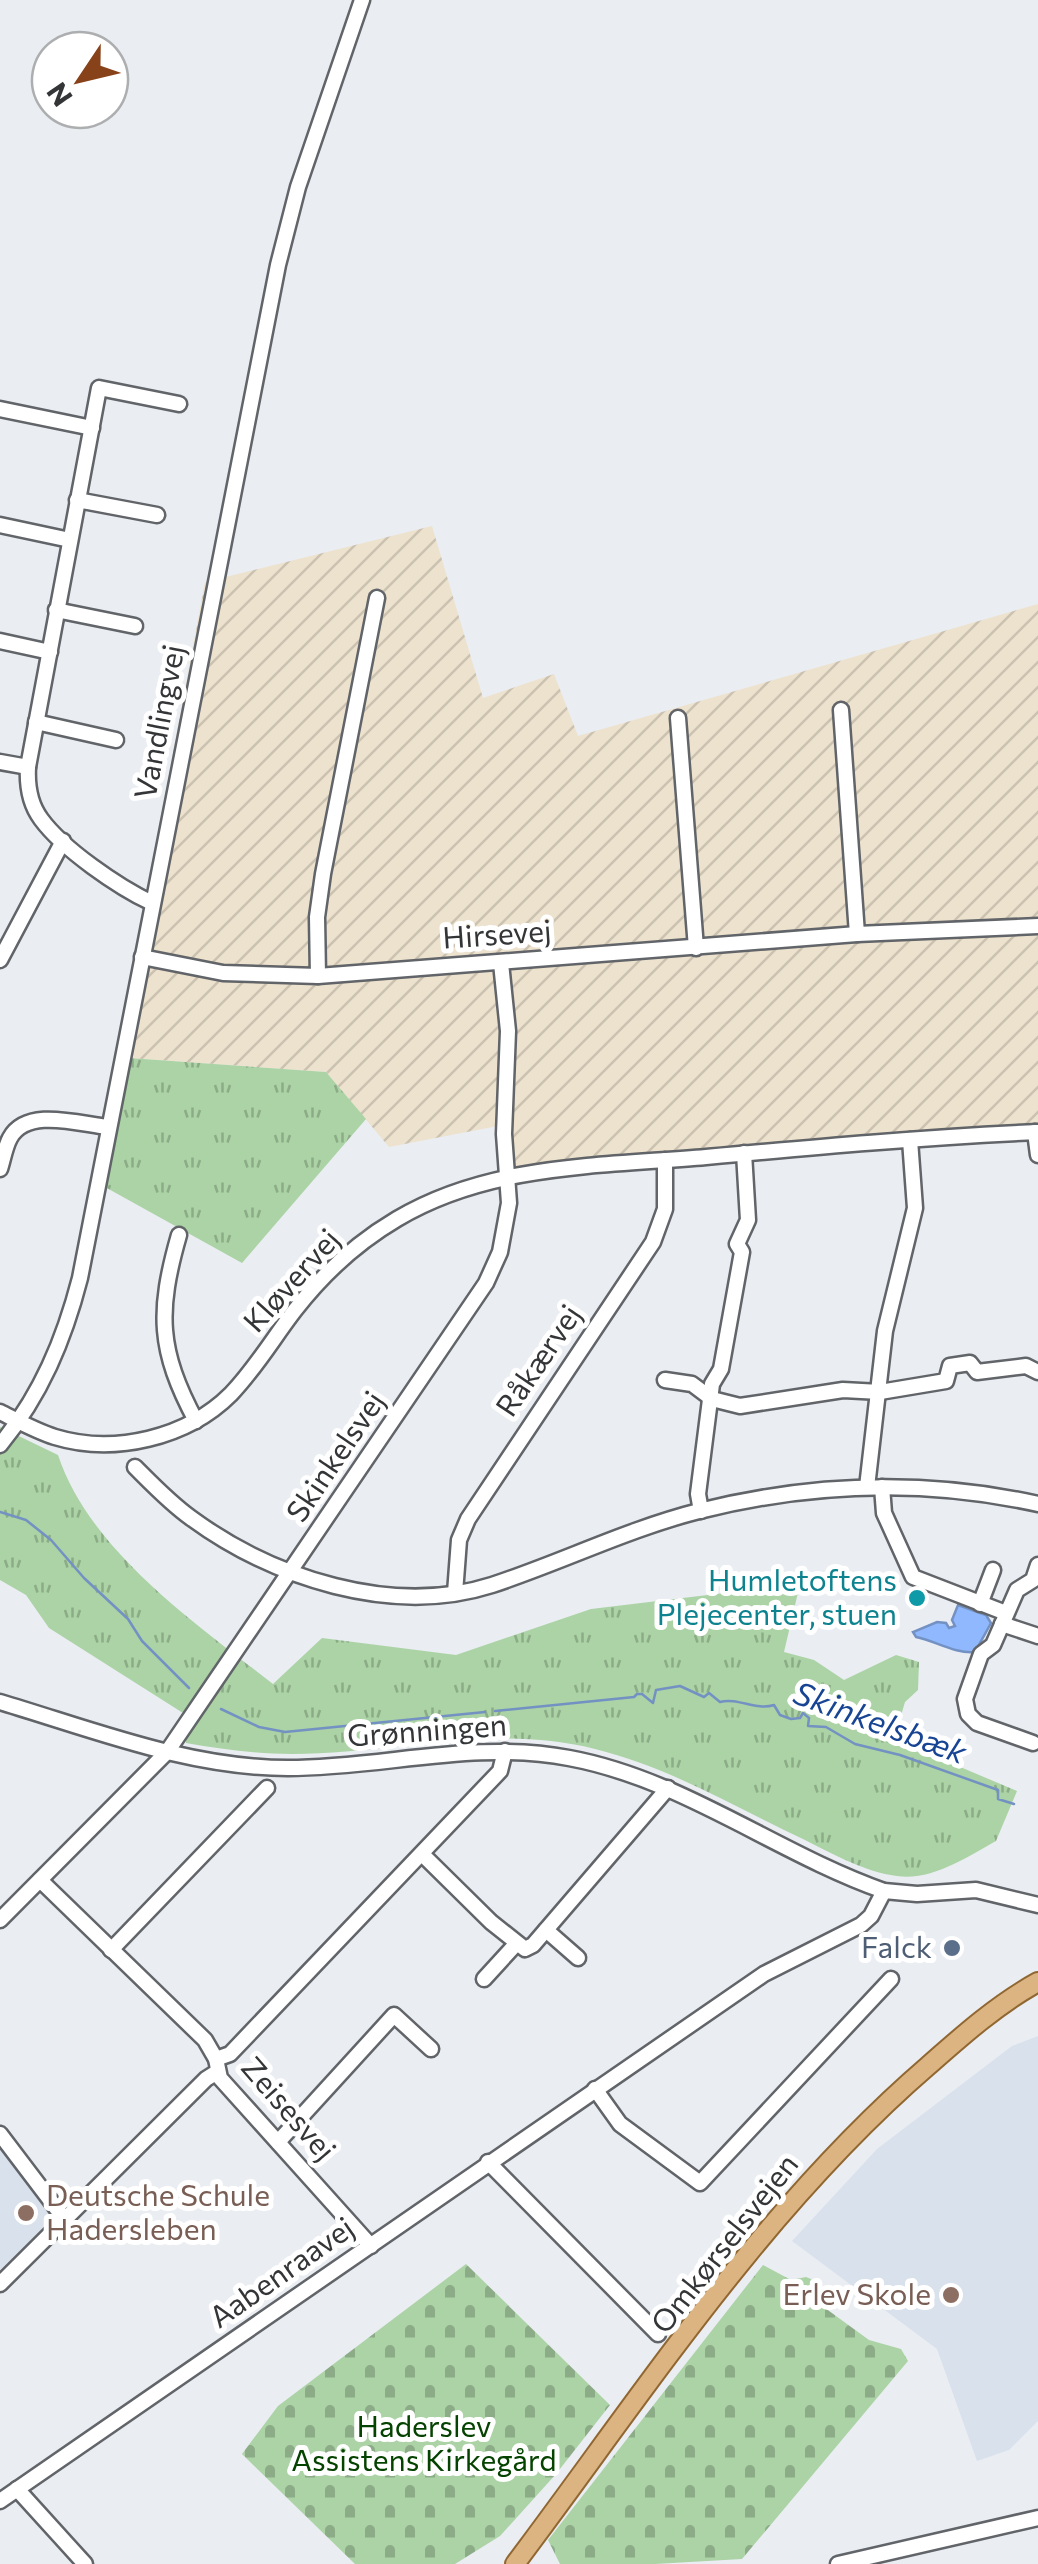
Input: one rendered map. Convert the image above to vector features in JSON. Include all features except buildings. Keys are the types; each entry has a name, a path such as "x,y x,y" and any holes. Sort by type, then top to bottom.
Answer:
{"main road":[{"name":"Omkørselsvejen","path":"515,2564 766,2229 828,2159 889,2099 1016,1994 1038,1970"},
{"name":"Omkørselsvejen","path":"1016,1994 1038,1982"}],"street":[{"name":"Vandlingvej","path":"0,1445 20,1422 42,1385 65,1335 80,1278 278,265 298,187 362,0"},
{"path":"152,903 130,892 63,841 41,819 33,805 28,767 100,388 180,404"},
{"path":"0,408 92,428"},
{"path":"77,500 157,515"},
{"path":"0,525 70,540"},
{"path":"318,976 317,917 323,874 378,598"},
{"path":"56,610 135,626"},
{"path":"0,642 50,652"},
{"path":"842,710 857,934"},
{"path":"678,718 696,948"},
{"path":"36,722 116,740"},
{"path":"0,762 28,767"},
{"path":"0,960 63,841"},
{"name":"Hirsevej","path":"142,957 223,973 318,976 857,934 1038,926"},
{"name":"Skinkelsvej","path":"0,1920 167,1752 486,1283 507,1225 504,1134 508,1031 501,963"},
{"path":"0,1169 10,1138 20,1126 32,1121 108,1127"},
{"name":"Kløvervej","path":"0,1412 56,1438 110,1443 164,1434 196,1421 228,1397 296,1308 338,1262 428,1202 508,1176 744,1153 1037,1132 1038,1154"},
{"path":"910,1140 914,1208 885,1332 874,1487 912,1578 980,1604 1038,1636"},
{"path":"701,1510 698,1494 712,1384 721,1369 742,1252 737,1244 748,1220 744,1153"},
{"name":"Råkærvej","path":"454,1593 460,1540 468,1519 653,1242 665,1209 665,1160"},
{"path":"179,1235 162,1305 165,1341 172,1371 196,1421"},
{"path":"666,1380 692,1384 712,1400 740,1406 842,1390 880,1392 946,1381 950,1366 970,1363 977,1372 1026,1366 1038,1372"},
{"path":"135,1467 189,1517 254,1557 338,1587 414,1596 489,1586 654,1523 768,1496 874,1487 1037,1499"},
{"path":"1033,1743 977,1723 968,1714 965,1698 981,1654 993,1644 1017,1590 1032,1580 1038,1565"},
{"path":"980,1604 993,1570"},
{"name":"Grønningen","path":"0,1702 167,1752 246,1766 302,1768 475,1750 566,1757 606,1766 668,1788 884,1891 917,1894 976,1890 1017,1899 1038,1909"},
{"path":"0,2284 206,2079 422,1854 500,1770 505,1751"},
{"path":"111,1950 267,1788"},
{"path":"422,1854 516,1944 525,1948 546,1930 668,1788"},
{"name":"Zeisesvej","path":"40,1880 206,2040 216,2066 371,2246"},
{"name":"Aabenraavej","path":"0,2501 764,1974 861,1925 872,1916 884,1891"},
{"path":"546,1930 578,1958"},
{"path":"484,1978 516,1944"},
{"path":"595,2089 620,2124 700,2183 891,1979"},
{"path":"278,2142 394,2015 431,2049"},
{"path":"0,2134 66,2221"},
{"path":"488,2162 658,2334"},
{"path":"18,2489 85,2564"},
{"path":"838,2564 1038,2518"}],"shaded area":[{"path":"432,526 483,698 554,674 578,736 1038,604 1038,1136 513,1175 498,1126 389,1147 326,1072 129,1058 118,1048 205,582"},
{"name":"Erlev Skole","path":"1038,2036 1038,2421 1009,2450 977,2461 937,2349 792,2241 877,2149 1012,2046"},
{"name":"Deutsche Schule Hadersleben","path":"0,2148 54,2218 0,2270"}],"green space":[{"path":"129,1058 326,1072 366,1119 242,1263 105,1187"},
{"path":"0,1427 58,1455 73,1490 119,1553 179,1610 273,1684 322,1638 456,1655 591,1609 800,1584 784,1652 814,1660 844,1680 896,1655 919,1662 918,1690 905,1702 894,1739 1017,1791 996,1841 936,1871 910,1877 873,1871 849,1862 702,1789 595,1749 556,1742 481,1739 292,1754 186,1743 183,1713 49,1628 26,1595 0,1580"},
{"name":"Haderslev Assistens Kirkegård","path":"466,2264 610,2405 556,2474 500,2536 455,2564 355,2564 242,2454 278,2406"},
{"name":"Haderslev Assistens Kirkegård","path":"763,2265 791,2280 806,2277 816,2281 825,2308 869,2340 901,2349 908,2361 742,2559 560,2564 548,2540"}],"water":[{"path":"958,1605 986,1615 991,1623 975,1652 916,1637 913,1632 937,1622 946,1623 949,1628 955,1626 952,1620"}],"waterway":[{"path":"0,1512 26,1520 51,1540 189,1688"},
{"name":"Skinkelsbæk","path":"495,1711 637,1694 653,1703 656,1690 680,1686 704,1697 709,1693 720,1702 774,1705 780,1715 791,1719 800,1718 803,1713 809,1718 808,1726 826,1727 855,1744 900,1755 998,1790 998,1799 1014,1804"},
{"path":"221,1709 259,1727 285,1732 485,1712"}],"place":[{"name":"Humletoftens Plejecenter, stuen","path":"917,1598"},
{"name":"Falck","path":"952,1948"},
{"name":"Deutsche Schule Hadersleben","path":"26,2213"},
{"name":"Erlev Skole","path":"951,2295"}]}
